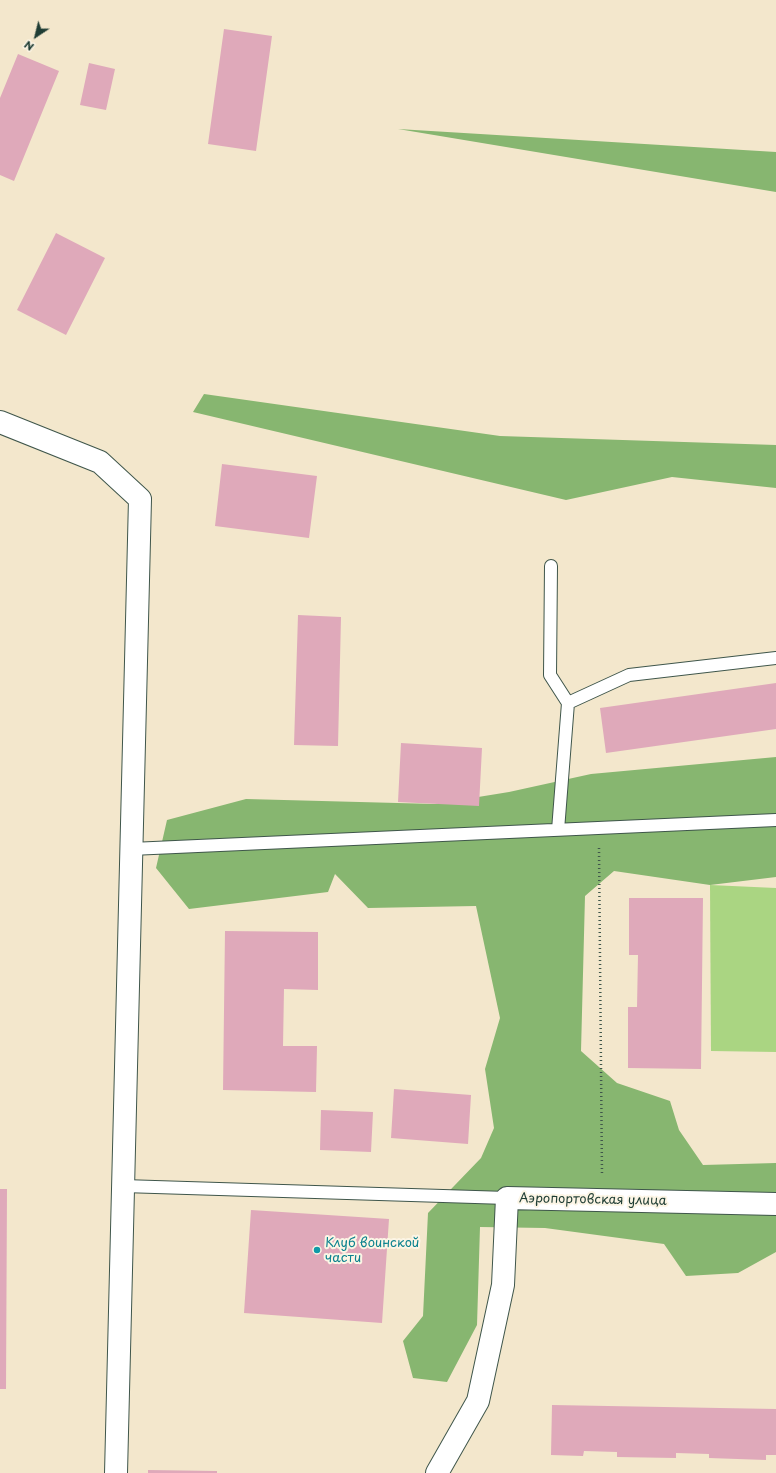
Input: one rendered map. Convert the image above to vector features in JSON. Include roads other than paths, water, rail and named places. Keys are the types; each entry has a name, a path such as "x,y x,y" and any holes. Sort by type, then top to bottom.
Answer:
{"street":[{"path":"0,422 100,462 140,499 116,1473"},
{"name":"Аэропортовская улица","path":"437,1473 478,1401 503,1286 507,1198 776,1204"}],"lane":[{"path":"551,566 550,676 568,703 558,830"},
{"path":"568,703 629,675 776,658"},
{"path":"131,849 776,820"},
{"path":"123,1186 507,1198"}],"place":[{"name":"Клуб воинской части","path":"317,1250"}]}
